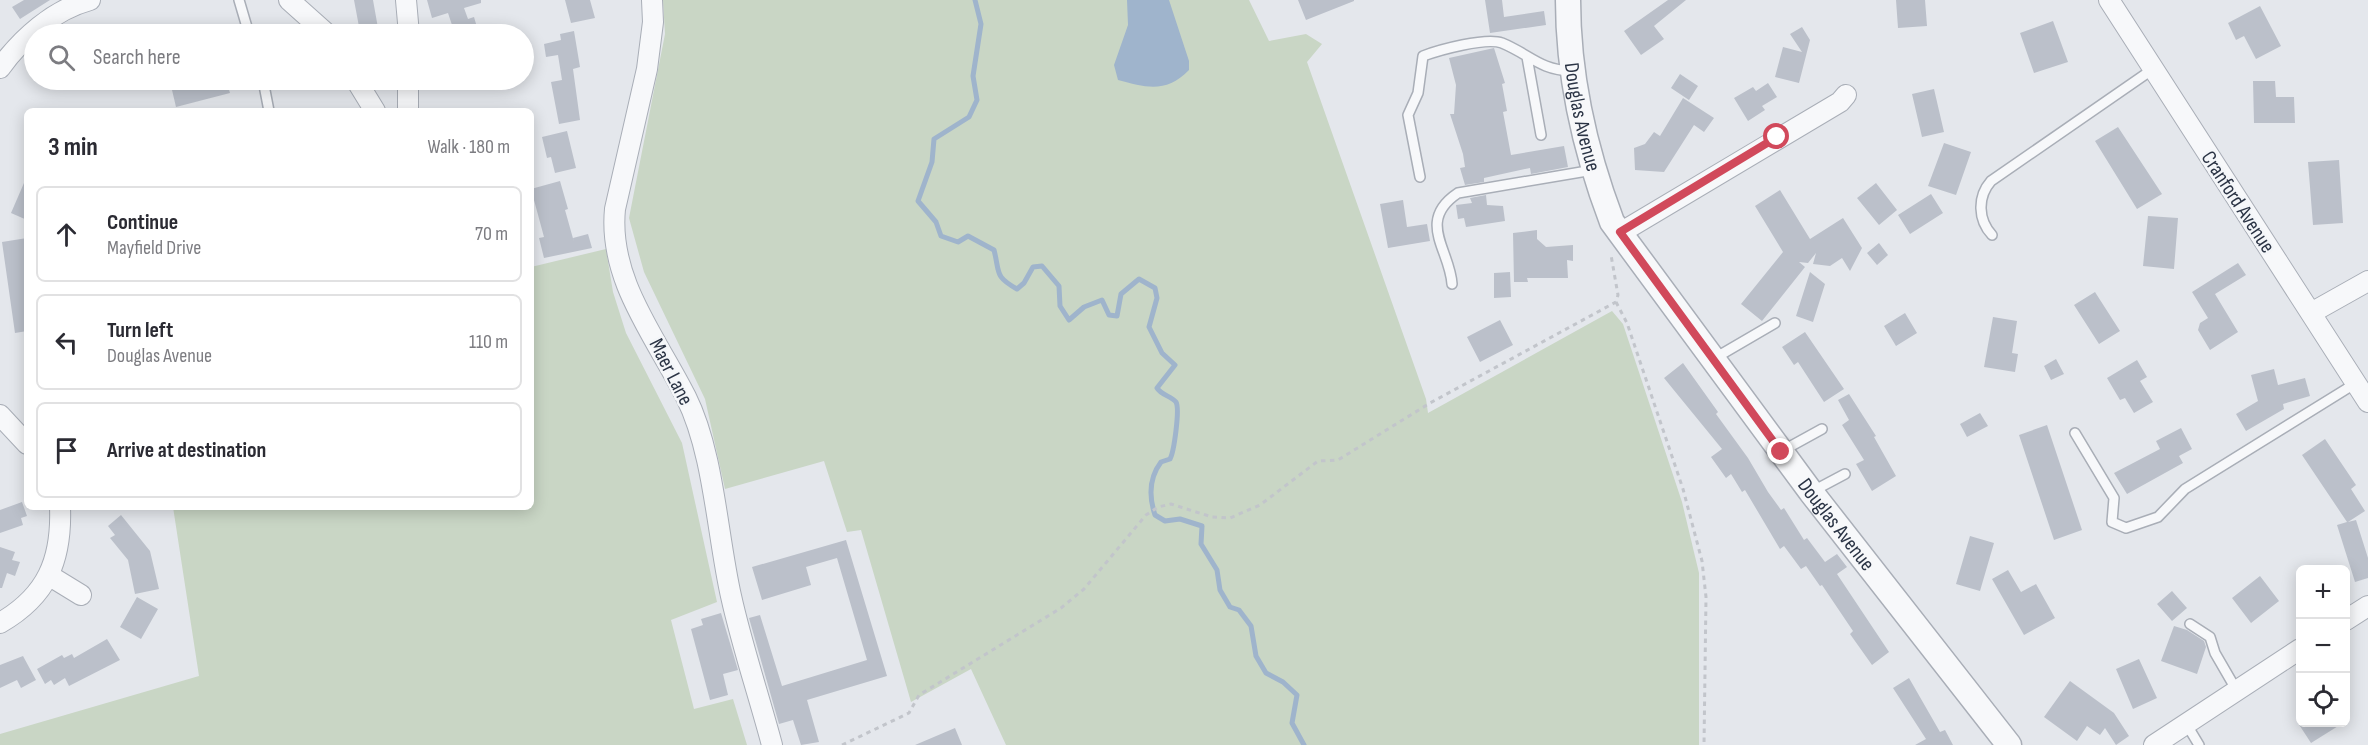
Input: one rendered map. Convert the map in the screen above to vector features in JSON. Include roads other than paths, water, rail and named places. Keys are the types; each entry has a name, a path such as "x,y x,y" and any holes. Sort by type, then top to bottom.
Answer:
{"street":[{"path":"42,24 90,0"},
{"path":"289,0 316,24"},
{"path":"406,0 408,24"},
{"name":"Maer Lane","path":"652,0 653,22 647,69 615,209 614,226 618,256 631,297 693,413 702,443 731,597 772,745"},
{"name":"Cranford Avenue","path":"2109,0 2368,402"},
{"name":"Douglas Avenue","path":"1573,2 1574,71 1579,115 1593,170 1616,227 1781,452 2009,745"},
{"path":"0,68 24,39"},
{"path":"362,90 373,108"},
{"path":"408,90 408,108"},
{"path":"1616,227 1840,102 1846,95"},
{"path":"2312,313 2368,281"},
{"path":"0,415 24,441"},
{"path":"0,623 26,604 50,576 60,538 60,510"},
{"path":"50,576 81,597"},
{"path":"2349,619 2368,606"},
{"path":"2154,745 2296,652"}],"lane":[{"path":"239,0 246,24"},
{"path":"1420,177 1408,115 1418,93 1424,56 1494,41 1552,71 1574,71"},
{"path":"1527,57 1540,135"},
{"path":"1992,235 1983,225 1981,204 1984,190 1991,180 2153,69"},
{"path":"265,90 268,108"},
{"path":"1452,284 1448,262 1439,245 1437,222 1448,200 1458,193 1593,170"},
{"path":"1712,360 1775,324"},
{"path":"2074,433 2114,498 2112,522 2126,528 2158,517 2185,489 2356,383"},
{"path":"1781,452 1822,429"},
{"path":"1812,492 1845,474"},
{"path":"2190,624 2210,637 2215,653 2237,691"},
{"path":"2187,725 2199,745"}],"water":[{"path":"1127,0 1169,0 1189,61 1189,70 1181,77 1156,87 1118,80 1114,65 1128,25"}],"waterway":[{"path":"975,0 981,24 973,76 977,100 969,117 934,139 932,162 918,201 936,222 941,236 958,242 968,236 994,250 1001,277 1017,289 1024,283 1033,267 1042,266 1059,286 1060,306 1069,320 1084,307 1102,300 1109,315 1117,316 1121,294 1139,279 1155,288 1157,298 1149,327 1162,353 1175,365 1157,388 1176,402 1177,406 1172,455 1170,459 1161,462 1152,481 1151,495 1155,515 1165,521 1180,519 1202,526 1201,544 1217,570 1220,590 1230,607 1239,610 1251,626 1256,656 1266,673 1283,682 1297,695 1292,723 1304,745"}]}
